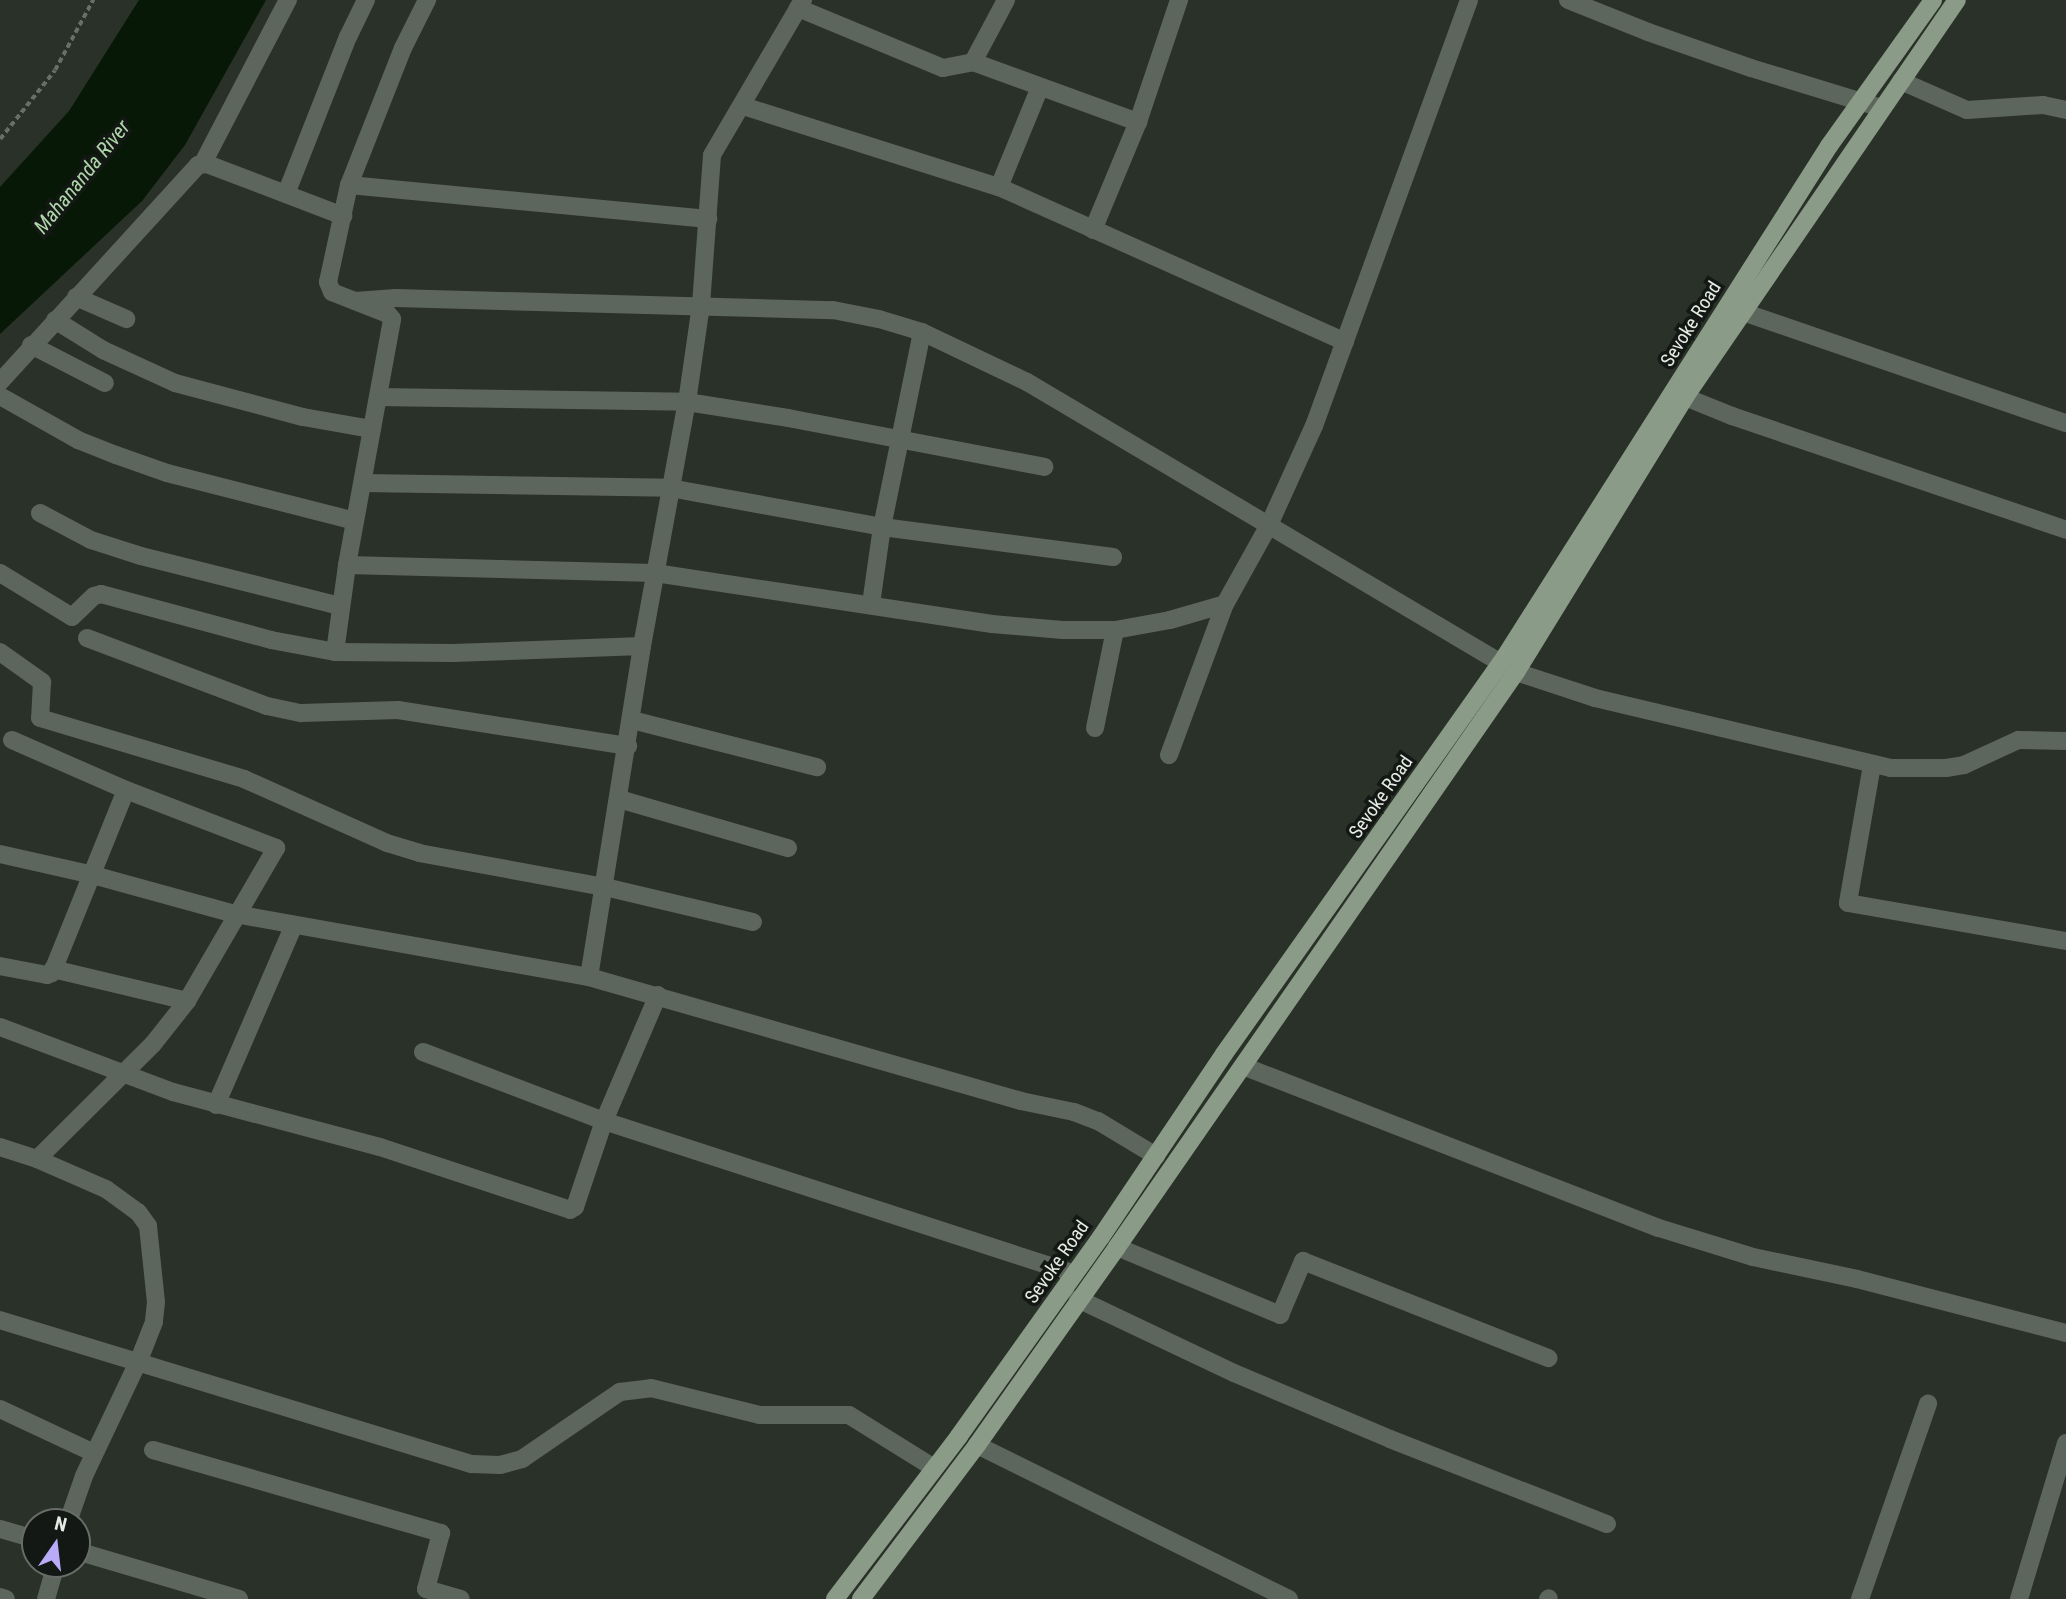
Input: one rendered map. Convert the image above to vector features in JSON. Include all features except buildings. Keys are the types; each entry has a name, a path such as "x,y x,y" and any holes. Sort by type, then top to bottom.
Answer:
{"main road":[{"name":"Sevoke Road","path":"835,1599 959,1436 1224,1055 1508,667 1860,102 1933,0"},
{"name":"Sevoke Road","path":"861,1599 977,1445 1243,1066 1685,397 1957,0"},
{"path":"1250,1019 1266,1028"},
{"path":"1224,1055 1243,1066"},
{"path":"959,1436 977,1445"}],"street":[{"path":"0,382 31,345 203,163 288,0"},
{"path":"286,194 366,0"},
{"path":"335,652 347,565 392,319 388,314 332,292 329,287 349,185 402,48 427,0"},
{"path":"973,62 1006,0"},
{"path":"1093,230 1138,121 1179,0"},
{"path":"1169,755 1224,604 1269,525 1314,426 1469,0"},
{"path":"1569,0 1673,41 1882,108"},
{"path":"589,977 642,646 687,402 701,305 712,155 801,4 943,68 973,62 1138,121"},
{"path":"1901,81 1967,110 2043,105 2066,110"},
{"path":"999,187 1040,87"},
{"path":"743,106 999,187 1345,342"},
{"path":"203,163 343,216"},
{"path":"349,185 708,219"},
{"path":"76,297 125,319"},
{"path":"355,301 396,298 701,305 833,310 879,319 922,332 1027,382 1508,667 1595,698 1872,765 1908,770 1964,765 2018,740 2066,741"},
{"path":"1743,312 2066,423"},
{"path":"55,320 103,350 175,383 303,417 372,429"},
{"path":"871,604 882,527 922,332"},
{"path":"31,345 105,383"},
{"path":"0,396 78,440 167,473 355,521"},
{"path":"377,397 687,402 1044,467"},
{"path":"1685,397 1732,416 2066,530"},
{"path":"363,483 670,488 882,527 1113,556"},
{"path":"40,513 91,540 141,556 340,606"},
{"path":"347,565 656,573 992,624 1063,630 1115,630 1170,620 1224,604"},
{"path":"0,573 72,617 101,594 271,640 335,652 453,653 642,646"},
{"path":"1095,728 1115,630"},
{"path":"88,638 267,706 301,713 398,710 628,746"},
{"path":"1,655 42,682 39,714 42,719 244,779 387,843 419,853 605,887 753,922"},
{"path":"632,720 817,767"},
{"path":"12,740 126,790 276,847 275,853 235,914 187,1001 153,1044 37,1159"},
{"path":"1872,765 1848,902 2066,941"},
{"path":"0,966 47,975 53,969 126,790"},
{"path":"619,799 788,848"},
{"path":"0,854 235,914 589,977 1021,1101 1074,1112 1098,1121 1156,1156"},
{"path":"216,1105 294,925"},
{"path":"53,969 187,1001"},
{"path":"0,1027 122,1075 216,1105 380,1147 570,1210 575,1207 604,1121 657,995"},
{"path":"423,1052 604,1121 1074,1274"},
{"path":"1243,1066 1659,1228 1753,1257 1857,1279 2066,1334"},
{"path":"0,1147 37,1159 106,1189 144,1219 156,1302 154,1322 139,1360 94,1453 73,1508"},
{"path":"1117,1247 1280,1315 1303,1261 1548,1358"},
{"path":"1078,1299 1234,1373 1390,1439 1607,1524"},
{"path":"0,1320 139,1360 472,1464 500,1465 522,1459 620,1392 652,1388 760,1415 849,1415 933,1468"},
{"path":"1860,1599 1928,1404"},
{"path":"0,1409 94,1453"},
{"path":"2019,1599 2066,1443"},
{"path":"977,1445 1289,1599"},
{"path":"153,1450 442,1533 426,1589 461,1599"},
{"path":"0,1529 21,1535"},
{"path":"91,1555 239,1599"},
{"path":"46,1599 52,1578"},
{"path":"0,1597 6,1599"}],"path":[{"path":"0,139 55,70 93,0"}],"water":[{"name":"Mahananda River","path":"139,0 266,0 185,145 142,201 0,334 0,187 69,111"}]}
